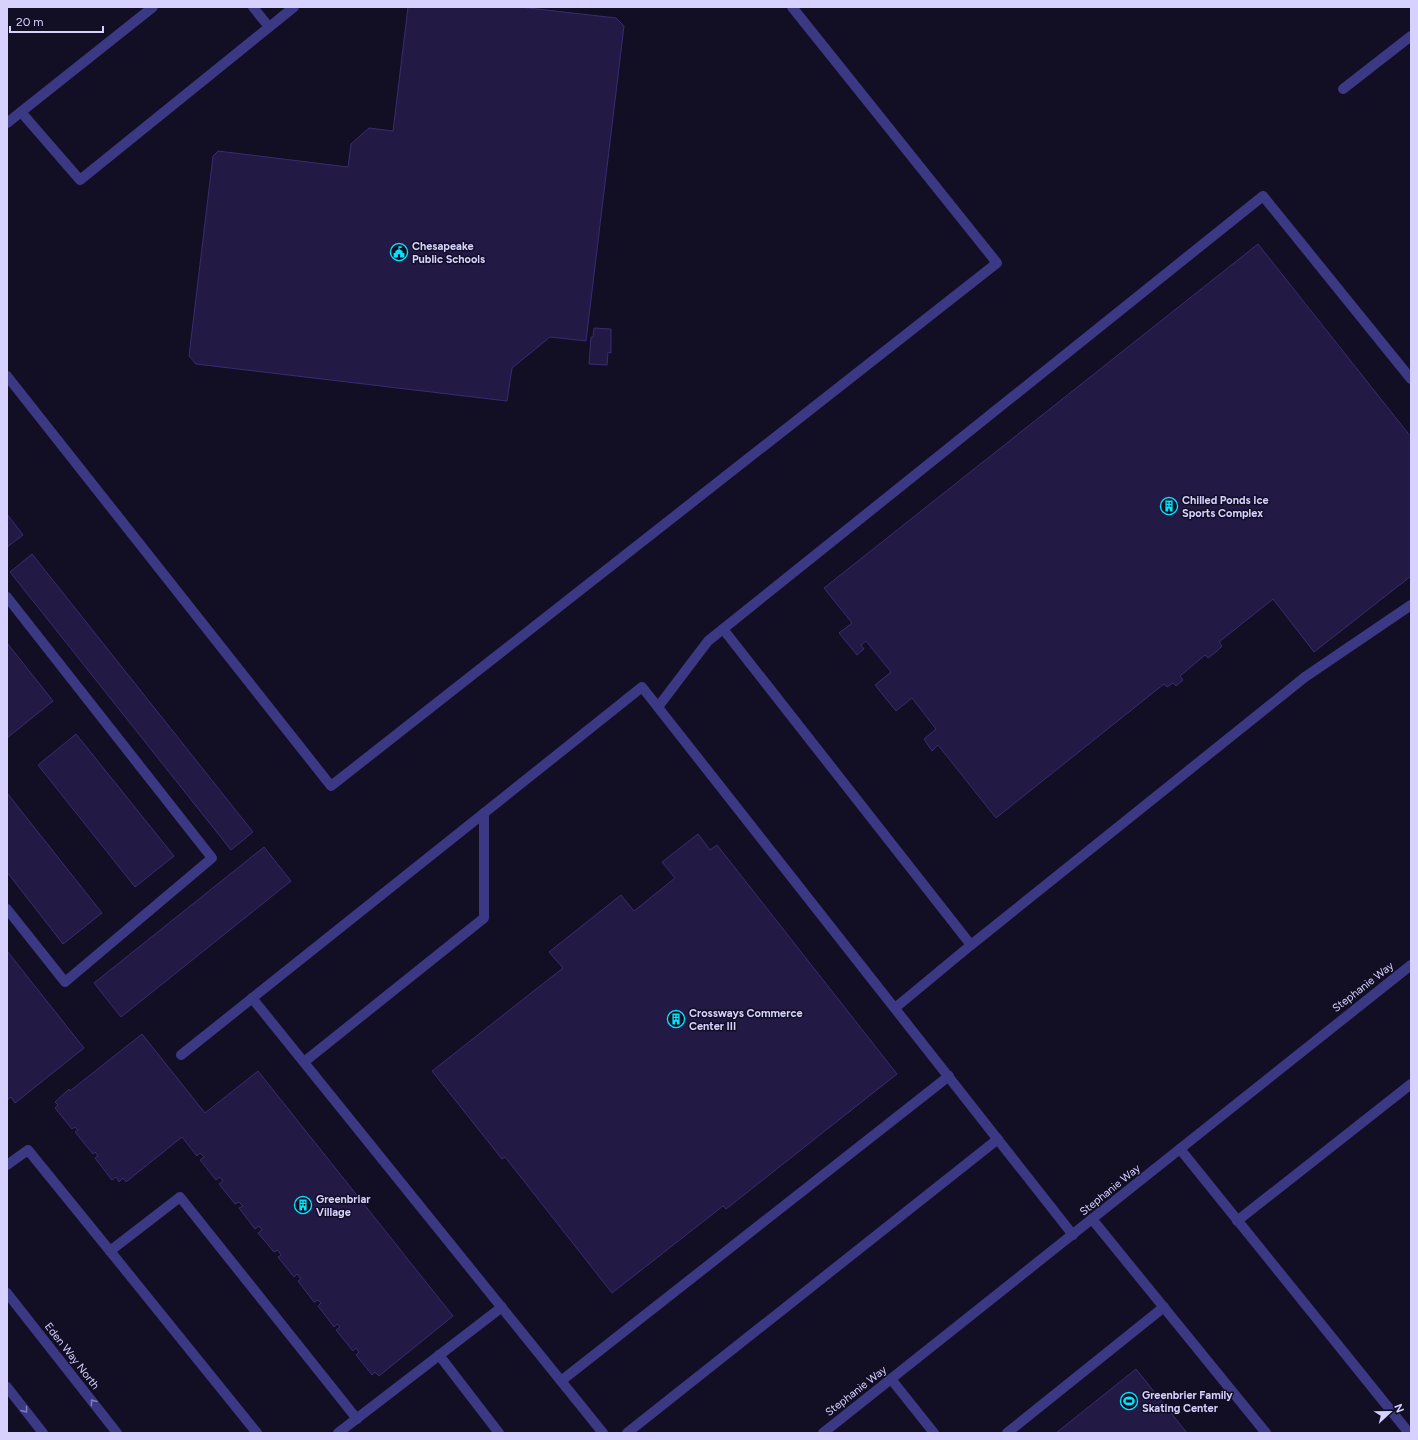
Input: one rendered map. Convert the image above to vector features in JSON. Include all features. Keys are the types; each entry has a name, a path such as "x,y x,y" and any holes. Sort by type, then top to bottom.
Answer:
{"street":[{"path":"7,123 153,7"},
{"path":"253,7 269,27"},
{"path":"21,112 80,180 294,7"},
{"path":"7,376 332,786 997,263 792,7"},
{"path":"1343,89 1411,36"},
{"path":"658,707 708,641 1263,196 1411,379"},
{"path":"7,597 212,858 65,982 7,909"},
{"path":"895,1008 971,945 1305,677 1411,605"},
{"path":"723,629 971,945"},
{"path":"181,1055 642,687 1073,1234"},
{"path":"304,1062 484,918 484,813"},
{"name":"Stephanie Way","path":"823,1433 1411,965"},
{"path":"252,998 603,1433"},
{"path":"561,1381 949,1076"},
{"path":"1237,1221 1411,1084"},
{"path":"627,1433 998,1139"},
{"path":"1180,1149 1410,1433"},
{"path":"7,1165 28,1150 257,1433"},
{"path":"110,1251 180,1197 357,1419"},
{"path":"1092,1219 1266,1433"},
{"name":"Eden Way North","path":"7,1293 117,1433"},
{"path":"338,1433 502,1307"},
{"path":"1007,1433 1164,1307"},
{"path":"439,1355 499,1433"},
{"path":"891,1379 934,1433"},
{"path":"7,1387 43,1433"}],"building":[{"name":"Chesapeake Public Schools","path":"408,7 520,7 616,18 624,26 586,341 550,337 512,368 507,401 196,364 189,356 213,156 218,151 348,167 351,144 369,128 393,131"},
{"name":"Chilled Ponds Ice Sports Complex","path":"1258,244 1411,437 1411,576 1314,652 1273,599 1219,642 1222,646 1216,652 1208,658 1205,655 1180,676 1183,680 1176,686 1173,683 1167,687 1164,684 996,818 938,745 932,751 924,739 936,729 912,698 896,711 875,685 891,672 866,641 861,645 864,649 857,655 839,633 852,623 824,588"},
{"path":"594,328 611,329 611,353 608,352 607,365 589,364 591,337 593,337"},
{"path":"7,514 23,535 7,547"},
{"path":"32,554 253,832 231,850 10,572"},
{"path":"7,643 53,701 7,738"},
{"path":"76,734 174,856 135,887 38,765"},
{"path":"7,793 102,913 63,944 7,872"},
{"name":"Crossways Commerce Center III","path":"698,834 710,850 717,845 897,1074 726,1209 723,1206 612,1293 505,1157 502,1159 432,1071 563,968 549,952 621,895 634,911 675,878 662,862"},
{"path":"264,847 291,881 121,1017 94,983"},
{"path":"7,951 84,1048 15,1103 11,1097 7,1100"},
{"name":"Greenbriar Village","path":"142,1034 205,1113 258,1071 453,1316 379,1376 375,1372 372,1375 356,1355 359,1352 356,1348 353,1351 336,1330 340,1327 337,1324 334,1327 318,1306 321,1303 318,1300 314,1302 298,1281 301,1279 297,1274 294,1277 278,1257 281,1255 278,1250 274,1252 258,1233 262,1230 259,1226 255,1229 239,1208 243,1206 239,1202 235,1204 219,1184 223,1181 220,1177 216,1180 200,1160 204,1157 200,1153 197,1156 182,1137 126,1182 123,1178 119,1182 116,1177 112,1180 95,1158 98,1156 95,1152 93,1154 75,1132 78,1130 75,1127 72,1129 55,1108 58,1105 55,1102 69,1089 70,1091"},
{"name":"Greenbrier Family Skating Center","path":"1136,1369 1187,1433 1056,1433"}],"place":[{"name":"Chesapeake Public Schools","path":"399,252"},
{"name":"Chilled Ponds Ice Sports Complex","path":"1169,506"},
{"name":"Crossways Commerce Center III","path":"676,1019"},
{"name":"Greenbriar Village","path":"303,1205"},
{"name":"Greenbrier Family Skating Center","path":"1129,1401"}]}
